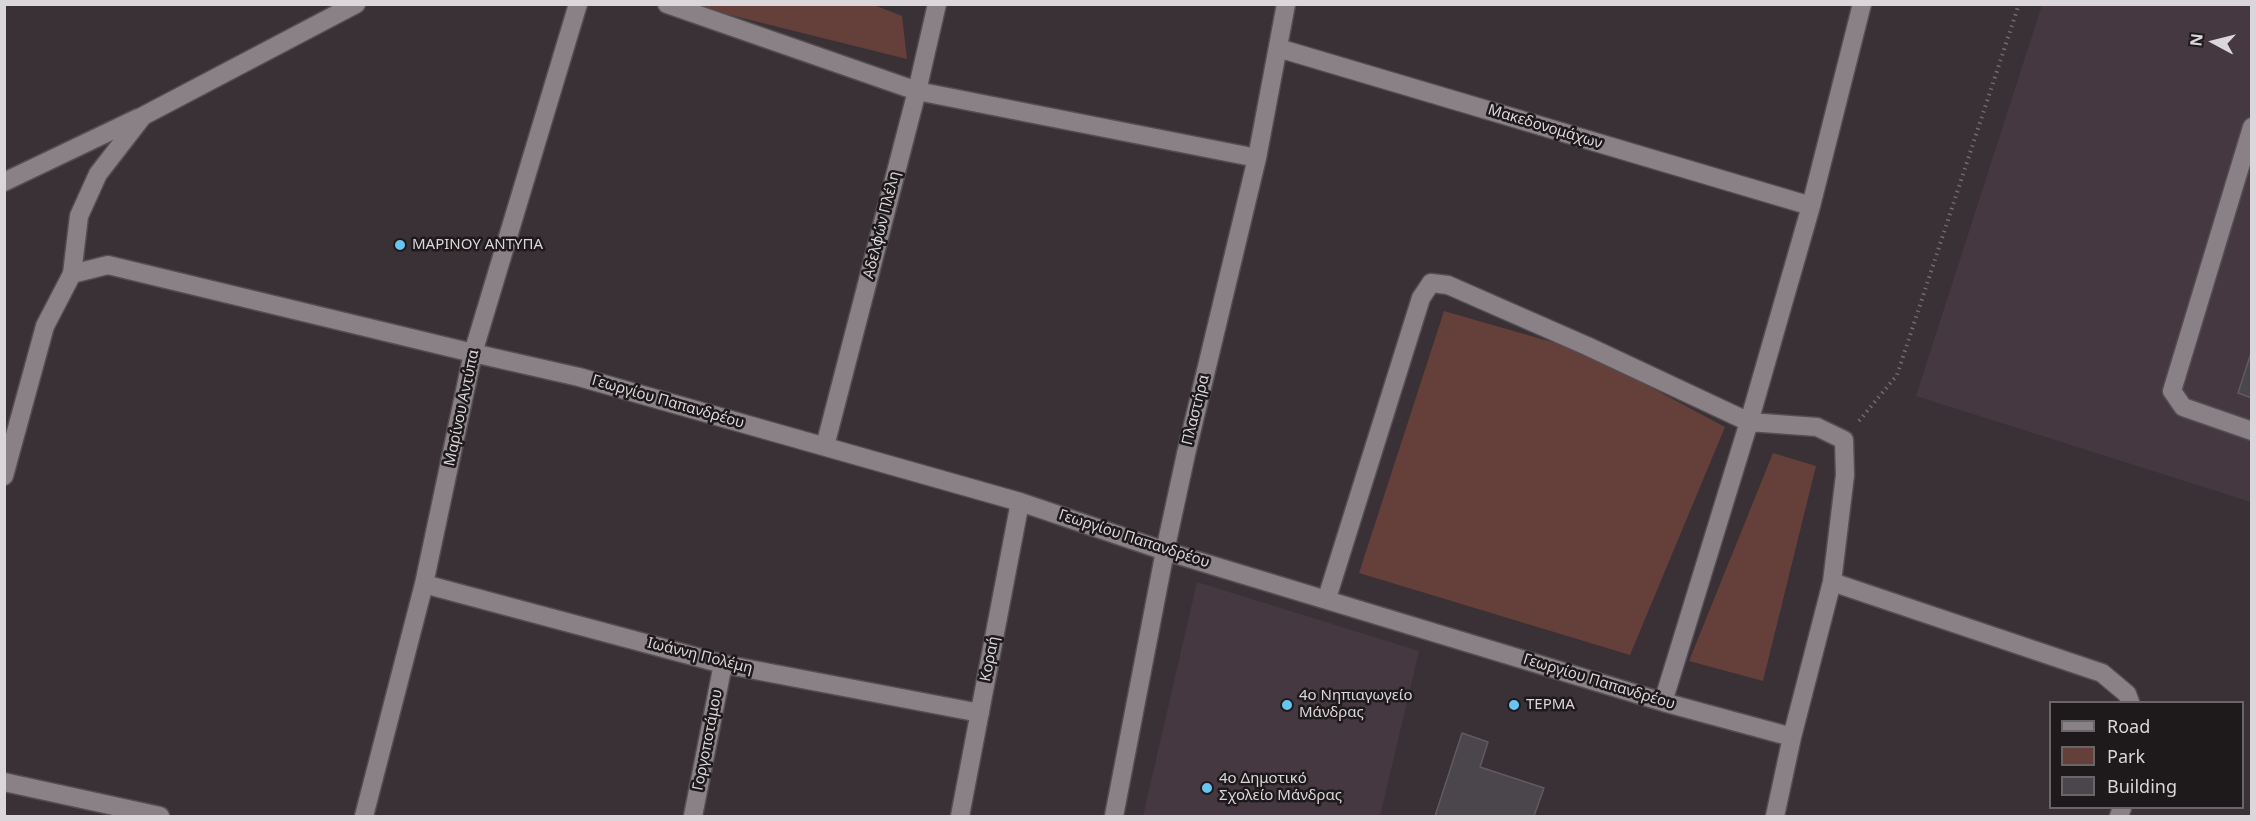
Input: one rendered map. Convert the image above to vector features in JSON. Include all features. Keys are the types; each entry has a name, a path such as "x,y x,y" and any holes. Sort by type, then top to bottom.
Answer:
{"street":[{"path":"4,182 143,116 356,4"},
{"name":"Μαρίνου Αντύπα","path":"364,816 424,584 473,352 578,4"},
{"path":"667,4 916,91 1257,158"},
{"name":"Αδελφών Πλέλη","path":"825,446 937,4"},
{"name":"Πλαστήρα","path":"1114,816 1165,551 1257,158 1287,4"},
{"path":"1663,702 1749,422 1811,206 1862,4"},
{"name":"Μακεδονομάχων","path":"1278,48 1811,206"},
{"path":"4,476 45,326 72,274 79,216 98,174 143,116"},
{"path":"2252,127 2172,391 2183,407 2252,431"},
{"name":"Γεωργίου Παπανδρέου","path":"72,274 108,265 579,377 1020,502 1165,551 1327,598 1663,702 1792,738"},
{"path":"1327,598 1421,298 1431,283 1448,285 1566,336 1749,422 1817,427 1844,440 1845,476 1832,582 1792,738 1775,816"},
{"name":"Κοραή","path":"960,816 1020,502"},
{"path":"1832,582 2102,673 2127,694 2130,701"},
{"name":"Ιωάννη Πολέμη","path":"424,584 723,664 980,713"},
{"name":"Γοργοποτάμου","path":"693,816 723,664"},
{"path":"4,782 160,816"}],"path":[{"path":"1844,440 1897,375 2019,4"}],"shaded area":[{"path":"2042,5 2251,5 2251,502 1916,396"},
{"name":"4ο Νηπιαγωγείο Μάνδρας","path":"1197,582 1419,651 1380,816 1143,816"}],"green space":[{"path":"690,5 874,5 902,16 907,59"},
{"path":"1444,311 1583,351 1725,427 1630,655 1359,573"},
{"path":"1773,453 1816,466 1763,681 1689,661"}],"building":[{"path":"2252,350 2252,398 2238,393"},
{"path":"1462,733 1488,742 1480,767 1544,788 1534,816 1435,816"}],"place":[{"name":"ΜΑΡΙΝΟΥ ΑΝΤΥΠΑ","path":"400,245"},
{"name":"4ο Νηπιαγωγείο Μάνδρας","path":"1287,705"},
{"name":"ΤΕΡΜΑ","path":"1514,705"},
{"name":"4ο Δημοτικό Σχολείο Μάνδρας","path":"1207,788"}]}
